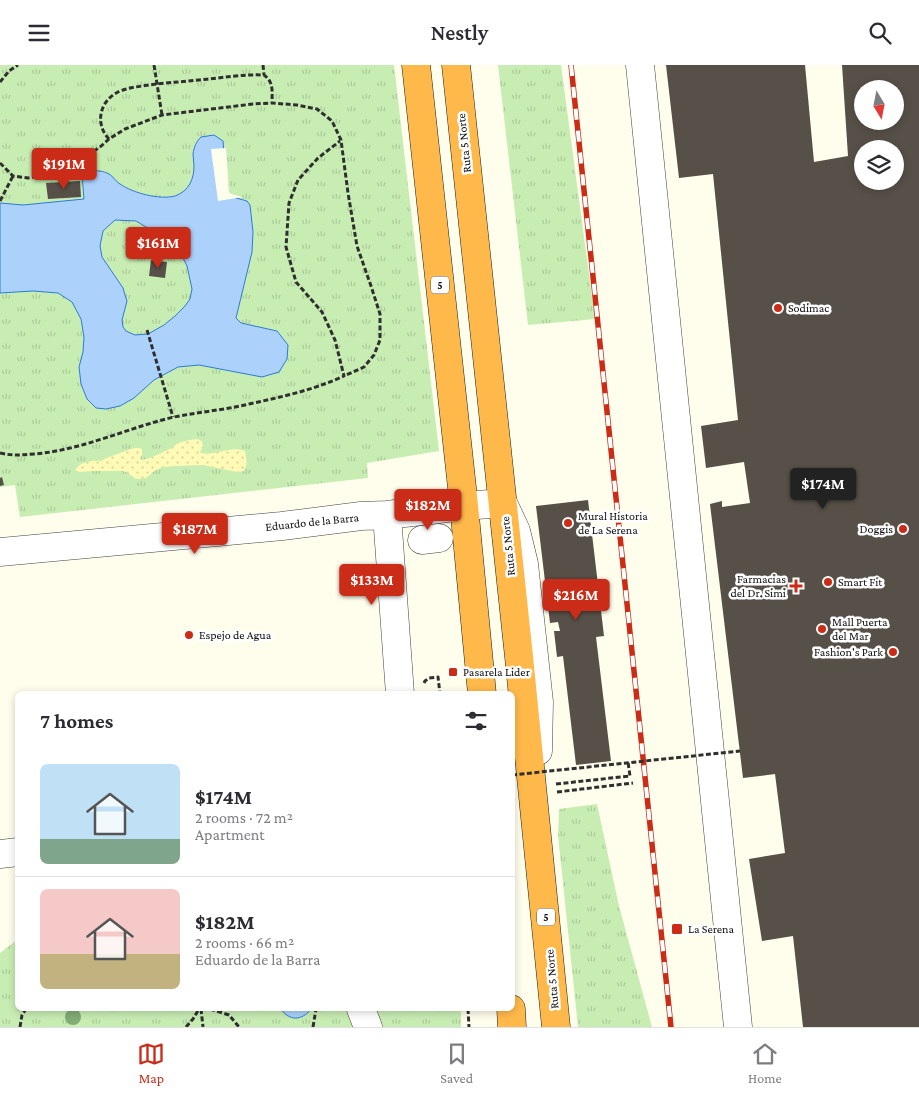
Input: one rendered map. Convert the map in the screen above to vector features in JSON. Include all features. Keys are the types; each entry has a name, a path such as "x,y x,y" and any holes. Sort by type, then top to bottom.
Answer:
{"highway":[{"name":"5","path":"416,65 464,506 482,691"},
{"name":"Ruta 5 Norte","path":"456,65 504,503 556,1027"},
{"path":"510,1011 512,1027"}],"street":[{"path":"640,65 738,1027"},
{"name":"Eduardo de la Barra","path":"0,552 504,503"},
{"path":"387,515 412,690"},
{"path":"0,854 15,852"},
{"path":"362,1011 368,1027"}],"path":[{"path":"0,82 9,71 18,65"},
{"path":"154,65 162,115"},
{"path":"263,65 264,75"},
{"path":"109,139 101,125 101,111 107,99 123,90 157,84 264,75 270,79 272,84 272,103"},
{"path":"0,163 13,176 28,178 40,176 82,159 124,129 162,115 272,103 317,109 332,121 341,140 358,246 380,314 380,340 374,355 364,367 324,385 248,405 173,417 128,430 99,441 45,453 11,456 0,453"},
{"path":"341,140 318,158 298,181 289,203 286,247 296,282 322,313 335,339 344,376"},
{"path":"0,201 13,176"},
{"path":"147,330 173,417"},
{"path":"412,690 429,678 438,677 440,691"},
{"path":"515,775 740,751"},
{"path":"628,762 630,775 556,784 557,793 633,783"},
{"path":"20,1027 25,1011"},
{"path":"186,1027 199,1011"},
{"path":"200,1011 202,1027"},
{"path":"216,1011 229,1015 239,1027"},
{"path":"313,1027 316,1011"},
{"path":"468,1011 469,1027"}],"green space":[{"path":"0,65 394,65 439,451 367,463 368,478 20,517 15,485 0,487"},
{"path":"498,65 561,65 595,319 528,325"},
{"path":"597,804 619,906 652,1027 578,1027 558,835 559,809"},
{"path":"15,942 15,1011 461,1011 461,1027 0,1027 0,953"}],"sand":[{"path":"197,439 202,441 201,453 207,454 234,449 245,451 247,463 244,471 237,472 203,465 175,466 163,467 154,471 146,478 138,479 123,471 79,472 75,470 83,463 101,461 134,448 142,449 140,458 142,460 150,458 172,448 178,443"}],"water":[{"path":"214,135 223,141 227,192 229,196 247,201 250,205 253,232 252,252 236,318 241,323 277,331 288,345 287,359 279,372 262,377 199,365 178,367 154,380 134,398 120,406 106,409 96,408 87,399 81,384 79,367 84,337 81,319 72,302 58,293 33,291 0,293 0,203 23,205 84,199 82,174 96,171 109,174 120,184 139,193 161,197 175,196 184,191 192,180 194,171 193,151 201,137","holes":["115,220 136,221 168,240 179,250 187,266 192,289 190,299 185,306 164,325 148,334 135,335 126,331 123,327 122,320 127,301 123,288 102,257 100,246 103,231"]},
{"path":"282,1011 309,1011 304,1016 296,1018"}],"pier":[{"path":"226,148 229,192 243,197 218,201 211,149"}],"building":[{"name":"Mall Puerta del Mar","path":"666,65 805,65 814,162 848,156 842,65 919,65 919,1027 803,1027 793,936 762,941 749,859 785,853 775,774 743,778 710,504 722,501 722,507 750,503 744,462 706,468 701,426 738,420 713,174 679,178"},
{"path":"80,181 81,197 48,199 46,183"},
{"path":"151,260 167,262 165,278 149,276"},
{"path":"2,477 4,485 0,486 0,478"},
{"path":"588,500 604,636 596,637 611,761 576,765 563,656 557,657 554,631 560,631 558,622 550,623 536,506"}],"railway":[{"path":"571,65 671,1027"}],"place":[{"name":"Sodimac","path":"778,308"},
{"name":"Mural Historia de La Serena","path":"568,523"},
{"name":"Doggis","path":"903,529"},
{"name":"Smart Fit","path":"828,582"},
{"name":"Farmacias del Dr. Simi","path":"796,586"},
{"name":"Mall Puerta del Mar","path":"822,629"},
{"name":"Espejo de Agua","path":"189,635"},
{"name":"Fashion's Park","path":"893,652"},
{"name":"Pasarela Lider","path":"453,672"},
{"name":"La Serena","path":"677,929"}]}
